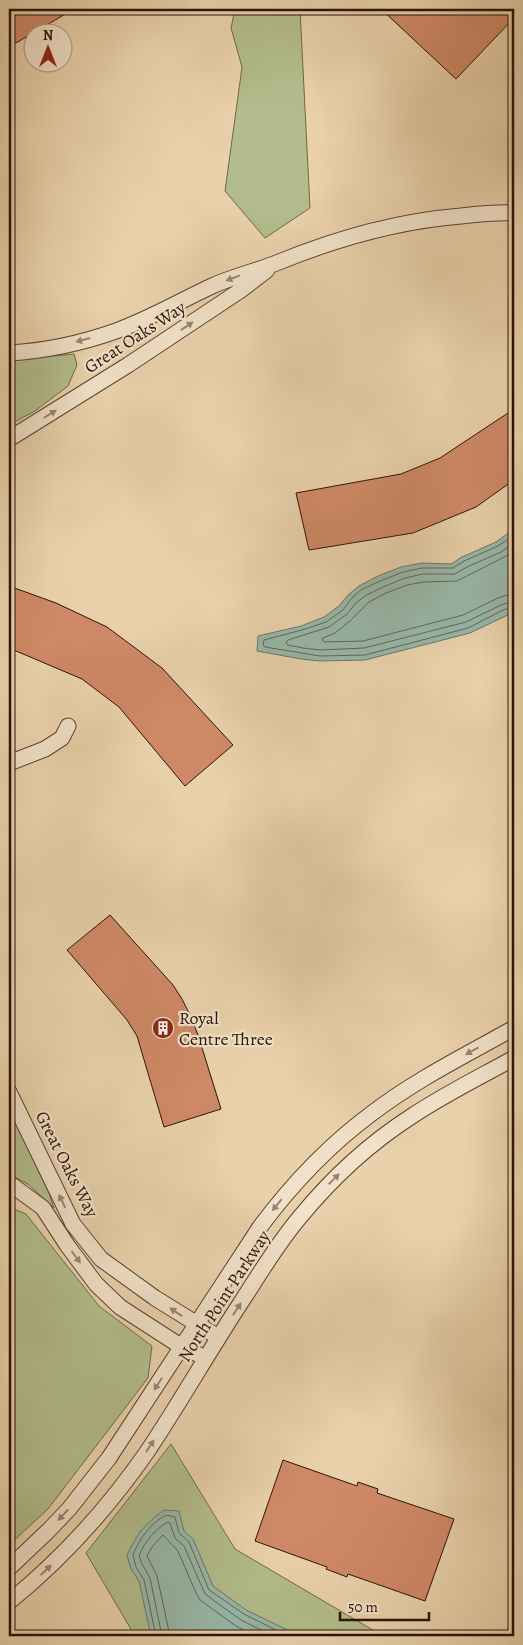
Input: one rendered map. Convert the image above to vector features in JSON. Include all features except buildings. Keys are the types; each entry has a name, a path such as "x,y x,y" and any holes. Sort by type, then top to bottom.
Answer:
{"street":[{"name":"Great Oaks Way","path":"9,353 32,352 116,331 226,280 336,241 398,224 432,218 514,213"},
{"name":"Great Oaks Way","path":"9,439 128,366 241,290 279,262"},
{"path":"9,763 45,749 62,738 68,726"},
{"name":"North Point Parkway","path":"9,1568 69,1509 109,1458 260,1227 274,1207 314,1163 372,1113 412,1085 514,1028"},
{"name":"North Point Parkway","path":"9,1602 74,1544 97,1517 146,1452 270,1257 299,1218 360,1154 411,1117 514,1058"},
{"name":"Great Oaks Way","path":"9,1092 73,1224 101,1259 155,1298 218,1337"},
{"path":"9,1183 43,1208 96,1284 120,1307 182,1347 206,1358"}],"green space":[{"path":"235,9 300,9 310,208 265,238 225,191 242,67 231,28"},
{"path":"74,354 77,365 68,386 35,411 9,425 9,360"},
{"path":"9,1108 49,1193 54,1208 28,1184 9,1174"},
{"path":"9,1207 26,1214 99,1306 152,1346 148,1378 48,1509 9,1545"},
{"path":"171,1444 235,1549 383,1636 135,1636 86,1553"}],"water":[{"path":"514,529 514,612 470,633 365,660 320,661 257,651 258,636 301,626 324,617 339,606 359,586 378,576 401,567 422,563 451,564 496,542"},
{"path":"164,1510 179,1511 184,1531 193,1539 213,1586 246,1610 300,1636 151,1636 139,1581 131,1569 127,1555 142,1530"}],"place":[{"name":"Royal Centre Three","path":"163,1028"}]}
